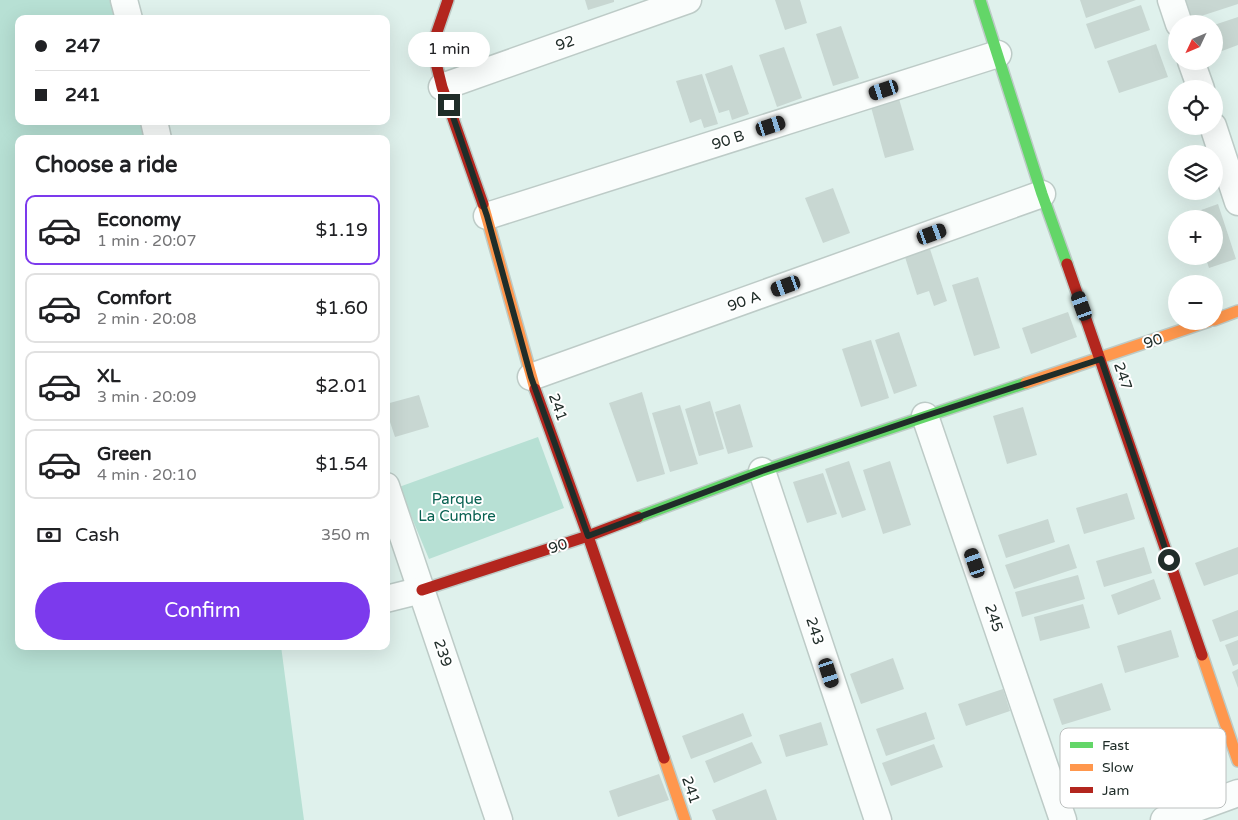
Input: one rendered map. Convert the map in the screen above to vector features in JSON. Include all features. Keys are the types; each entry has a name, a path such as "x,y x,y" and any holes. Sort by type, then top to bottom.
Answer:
{"street":[{"path":"124,0 128,15"},
{"name":"241","path":"448,0 436,35 436,63 442,87 487,216 531,377 588,536 685,820"},
{"name":"92","path":"442,87 688,0"},
{"name":"247","path":"980,0 1042,194 1101,359 1238,761"},
{"path":"1171,0 1176,15"},
{"name":"90 B","path":"487,216 998,54"},
{"path":"1216,135 1238,202"},
{"name":"90 A","path":"531,377 1042,194"},
{"path":"1223,317 1238,311"},
{"name":"90","path":"390,598 422,590 588,536 762,471 1183,330"},
{"name":"245","path":"925,416 1063,820"},
{"name":"243","path":"762,471 878,820"},
{"name":"239","path":"390,498 499,820"},
{"path":"1226,797 1238,793"},
{"path":"1164,820 1197,808"}],"green space":[{"path":"0,0 110,0 114,15 15,15 15,125 143,125 146,135 15,135 15,650 282,650 304,820 0,820"},
{"name":"Parque La Cumbre","path":"538,437 564,508 429,559 399,487"}],"building":[{"path":"585,0 614,0 614,2 588,10"},
{"path":"775,0 800,0 807,23 785,30"},
{"path":"1080,0 1136,0 1086,18"},
{"path":"1185,0 1238,0 1238,4 1204,15 1191,15"},
{"path":"1141,5 1150,30 1095,49 1086,24"},
{"path":"1238,17 1238,45 1223,51 1223,22"},
{"path":"841,26 859,78 833,86 816,34"},
{"path":"1156,44 1168,77 1119,93 1107,61"},
{"path":"784,47 802,98 777,107 759,55"},
{"path":"732,65 749,114 732,120 729,110 719,113 705,74"},
{"path":"702,74 718,124 704,128 701,119 690,123 676,81"},
{"path":"899,99 914,150 885,158 871,107"},
{"path":"833,188 850,233 823,243 805,198"},
{"path":"1218,204 1220,210 1201,210"},
{"path":"1223,219 1236,259 1223,263"},
{"path":"930,249 947,301 934,306 929,291 917,295 905,257"},
{"path":"978,277 1000,348 974,356 952,285"},
{"path":"1068,312 1077,337 1031,354 1022,328"},
{"path":"899,332 917,386 894,394 875,340"},
{"path":"871,340 889,398 861,407 842,349"},
{"path":"642,392 665,474 637,482 609,403"},
{"path":"419,395 429,427 395,437 390,422 390,403"},
{"path":"710,401 724,449 699,456 685,409"},
{"path":"740,404 753,447 728,454 715,412"},
{"path":"680,405 698,464 670,472 652,413"},
{"path":"1023,407 1037,455 1007,464 993,416"},
{"path":"849,461 866,510 842,518 825,469"},
{"path":"890,461 911,525 883,534 863,470"},
{"path":"823,473 837,514 807,523 793,482"},
{"path":"1127,493 1135,519 1084,534 1076,508"},
{"path":"1048,519 1055,542 1006,558 998,535"},
{"path":"1069,544 1077,568 1014,589 1005,565"},
{"path":"1144,547 1152,573 1104,587 1096,561"},
{"path":"1238,547 1238,574 1204,586 1195,563"},
{"path":"1078,575 1085,599 1022,617 1015,592"},
{"path":"1154,579 1161,599 1118,615 1111,595"},
{"path":"1083,604 1090,628 1040,641 1034,617"},
{"path":"1238,610 1238,636 1220,642 1212,620"},
{"path":"1171,630 1179,657 1125,673 1117,646"},
{"path":"1238,640 1238,664 1233,666 1225,645"},
{"path":"893,658 904,689 861,704 850,674"},
{"path":"1238,669 1238,688 1232,672"},
{"path":"1102,683 1111,710 1062,725 1053,699"},
{"path":"1003,689 1010,711 966,726 958,704"},
{"path":"926,712 935,739 886,756 876,729"},
{"path":"743,713 752,736 691,759 682,736"},
{"path":"821,722 828,745 786,757 779,735"},
{"path":"752,742 762,763 714,783 705,761"},
{"path":"934,744 943,767 891,786 882,763"},
{"path":"659,774 669,800 618,817 609,791"},
{"path":"766,789 777,820 716,820 712,810"}],"traffic: fast":[{"path":"980,0 1042,194 1067,264"},
{"path":"638,517 762,471 1026,383"}],"traffic: slow":[{"path":"483,204 535,389"},
{"path":"1223,317 1238,311"},
{"path":"1026,383 1182,330"},
{"path":"1202,655 1238,761"},
{"path":"664,758 685,820"}],"traffic: jam":[{"path":"448,0 436,35 436,63 442,87 483,204"},
{"path":"1067,264 1202,655"},
{"path":"535,389 588,536 664,758"},
{"path":"422,590 588,536 638,517"}],"route":[{"path":"449,105 487,216 531,377 588,536 762,471 1101,359 1169,560"}]}
